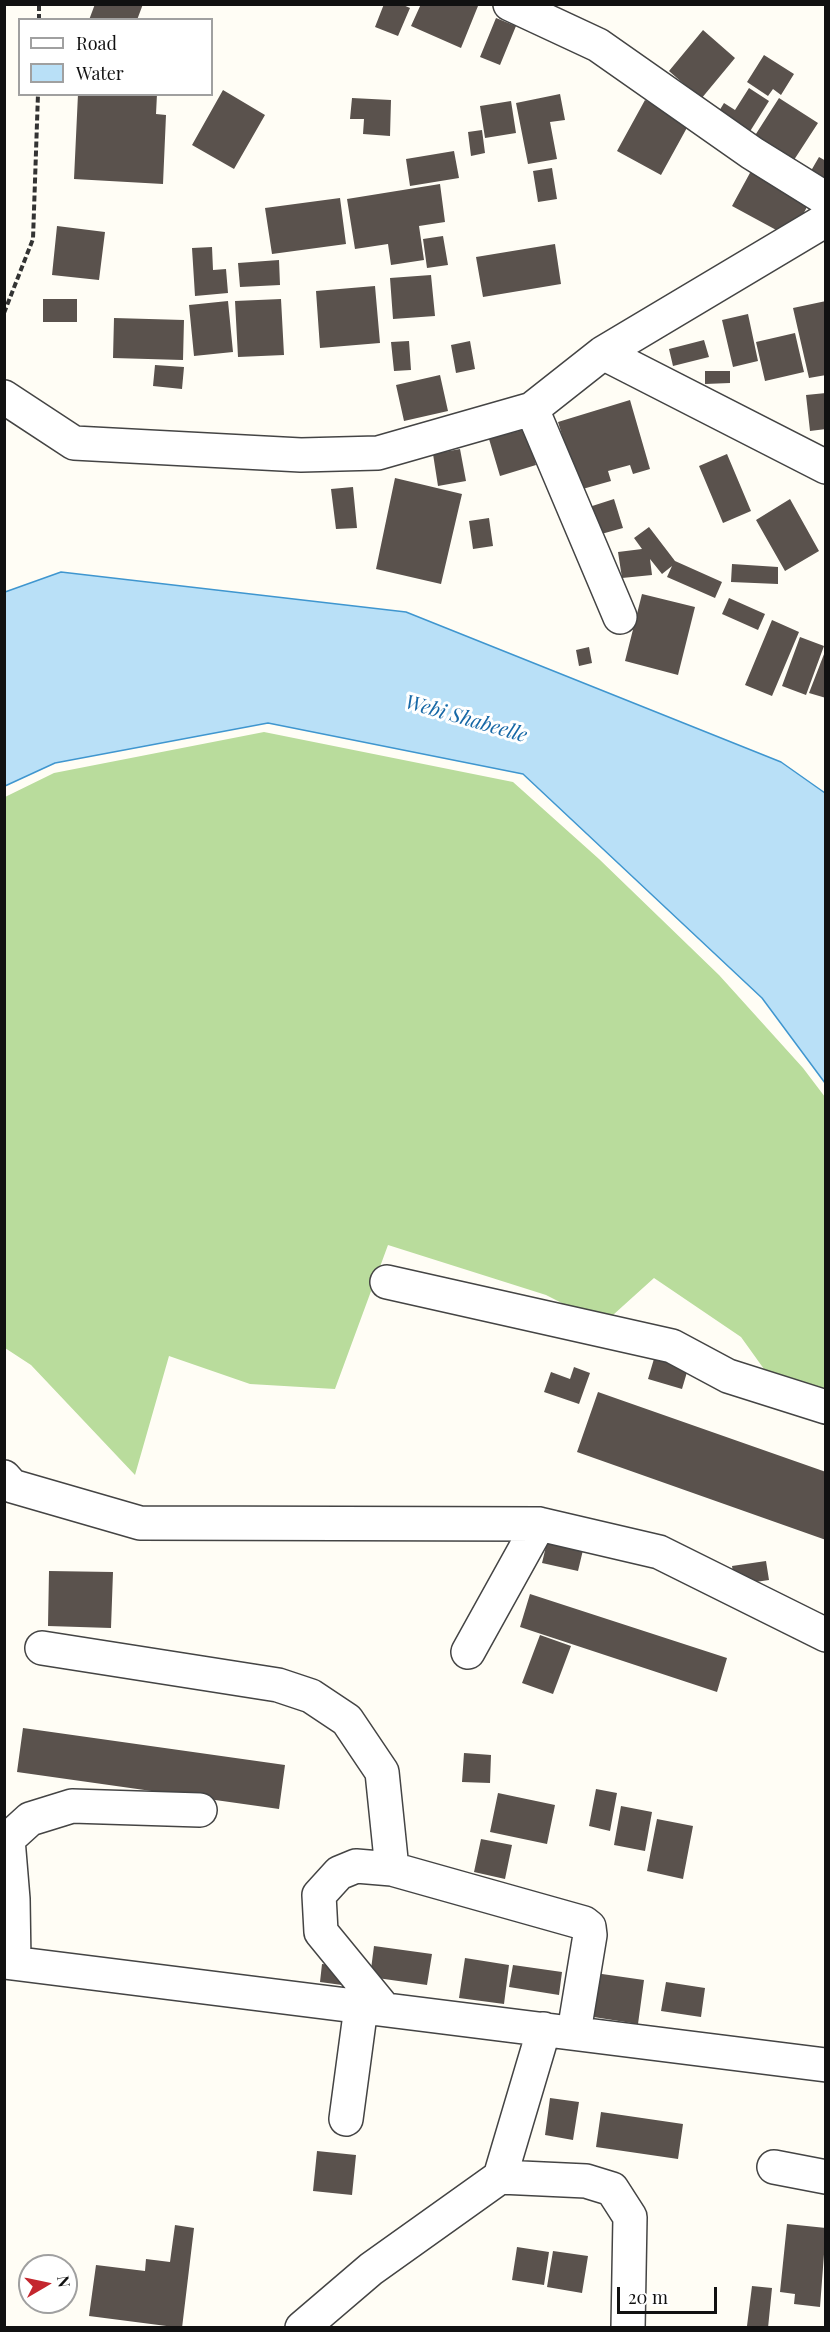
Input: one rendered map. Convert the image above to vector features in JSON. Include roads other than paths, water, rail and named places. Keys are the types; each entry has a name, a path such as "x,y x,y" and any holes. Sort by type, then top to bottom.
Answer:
{"street":[{"path":"510,4 598,45 752,153 825,199"},
{"path":"4,397 74,443 301,456 378,453 532,409 603,353 825,220"},
{"path":"603,353 825,467"},
{"path":"532,409 620,617"},
{"path":"387,1282 672,1346 728,1376 825,1407"},
{"path":"4,1477 12,1486 140,1523 539,1524 659,1552 825,1635"},
{"path":"468,1652 539,1524"},
{"path":"42,1648 278,1685 311,1696 347,1720 382,1772 392,1869"},
{"path":"200,1810 72,1806 30,1819 8,1839 13,1899 9,1963 825,2066"},
{"path":"302,2328 371,2269 500,2177 559,2031 590,1935 589,1927 584,1923 392,1869 356,1866 339,1873 319,1895 321,1932 372,2008 346,2119"},
{"path":"774,2167 825,2176"},
{"path":"500,2177 586,2181 612,2189 630,2217 628,2328"}],"water":[{"name":"Webi Shabeelle","path":"61,572 406,612 781,762 825,793 825,1083 762,998 523,774 268,723 55,763 5,786 5,592"}]}
